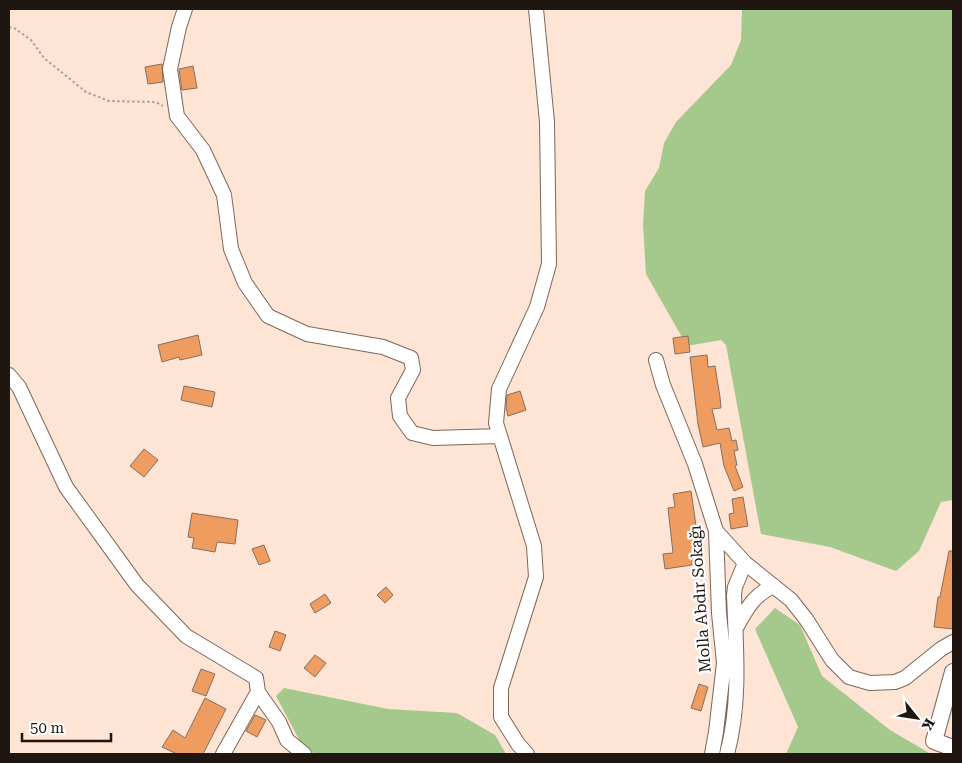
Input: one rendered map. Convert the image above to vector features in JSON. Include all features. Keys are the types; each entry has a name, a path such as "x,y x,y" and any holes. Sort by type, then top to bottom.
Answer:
{"street":[{"path":"185,9 170,69 177,116 203,150 224,196 231,249 245,283 268,316 307,334 383,347 410,358 413,370 398,398 400,416 412,433 433,438 500,436"},
{"path":"527,754 518,744 501,717 501,688 536,578 534,546 496,423 499,390 537,307 549,264 547,122 536,9"},
{"name":"Molla Abdır Sokağı","path":"656,360 663,385 695,464 716,531 719,613 724,663 712,754"},
{"path":"9,375 19,387 66,486 137,585 186,636 256,678 258,692 279,722 287,740 304,754"},
{"path":"716,531 745,562 791,600 799,609 832,660 849,677 882,684 906,678 941,649 953,642"},
{"path":"727,754 731,735 737,665 734,595 735,587 745,562"},
{"path":"736,628 754,599 765,590 774,586"},
{"path":"953,672 934,741 953,748"},
{"path":"223,754 258,692"}],"path":[{"path":"9,27 14,28 31,40 44,58 86,92 108,102 156,102 177,116"}],"green space":[{"path":"742,9 953,9 953,500 941,502 919,551 896,571 830,547 761,534 726,345 721,340 687,346 646,274 643,225 645,191 659,168 664,143 676,122 731,65 741,40"},
{"path":"775,608 800,625 822,676 890,730 931,754 786,754 798,727 755,629"},
{"path":"284,688 388,709 457,713 495,735 506,754 315,754 303,747 276,696"}],"building":[{"path":"162,64 163,82 148,84 145,67"},
{"path":"193,66 197,88 182,90 179,69"},
{"path":"198,335 202,355 180,360 179,357 162,362 158,345"},
{"path":"688,336 690,352 675,354 673,338"},
{"path":"707,355 708,367 715,366 720,397 721,408 712,409 717,430 729,428 732,441 736,440 738,450 734,451 737,465 735,466 743,487 734,491 724,466 720,443 703,447 698,424 690,357"},
{"path":"184,386 215,392 212,407 181,400"},
{"path":"520,391 526,410 508,416 506,408 507,395"},
{"path":"144,449 158,460 144,477 130,466"},
{"path":"691,491 701,560 692,561 692,565 665,569 663,554 673,553 668,508 675,507 673,494"},
{"path":"743,497 748,526 731,529 729,514 734,513 732,499"},
{"path":"192,513 238,520 235,544 217,542 215,552 192,548 194,538 188,537"},
{"path":"264,545 270,561 259,565 252,549"},
{"path":"949,551 953,551 953,629 934,627 938,597 940,597"},
{"path":"386,587 393,595 385,603 377,595"},
{"path":"325,594 331,603 315,613 310,604"},
{"path":"275,631 286,635 280,651 269,647"},
{"path":"315,655 326,663 315,677 304,668"},
{"path":"201,669 215,674 206,696 192,691"},
{"path":"699,684 708,687 701,711 691,708"},
{"path":"205,698 226,709 203,754 177,754 162,747 173,730 185,738"},
{"path":"255,715 266,720 257,737 246,731"}]}
